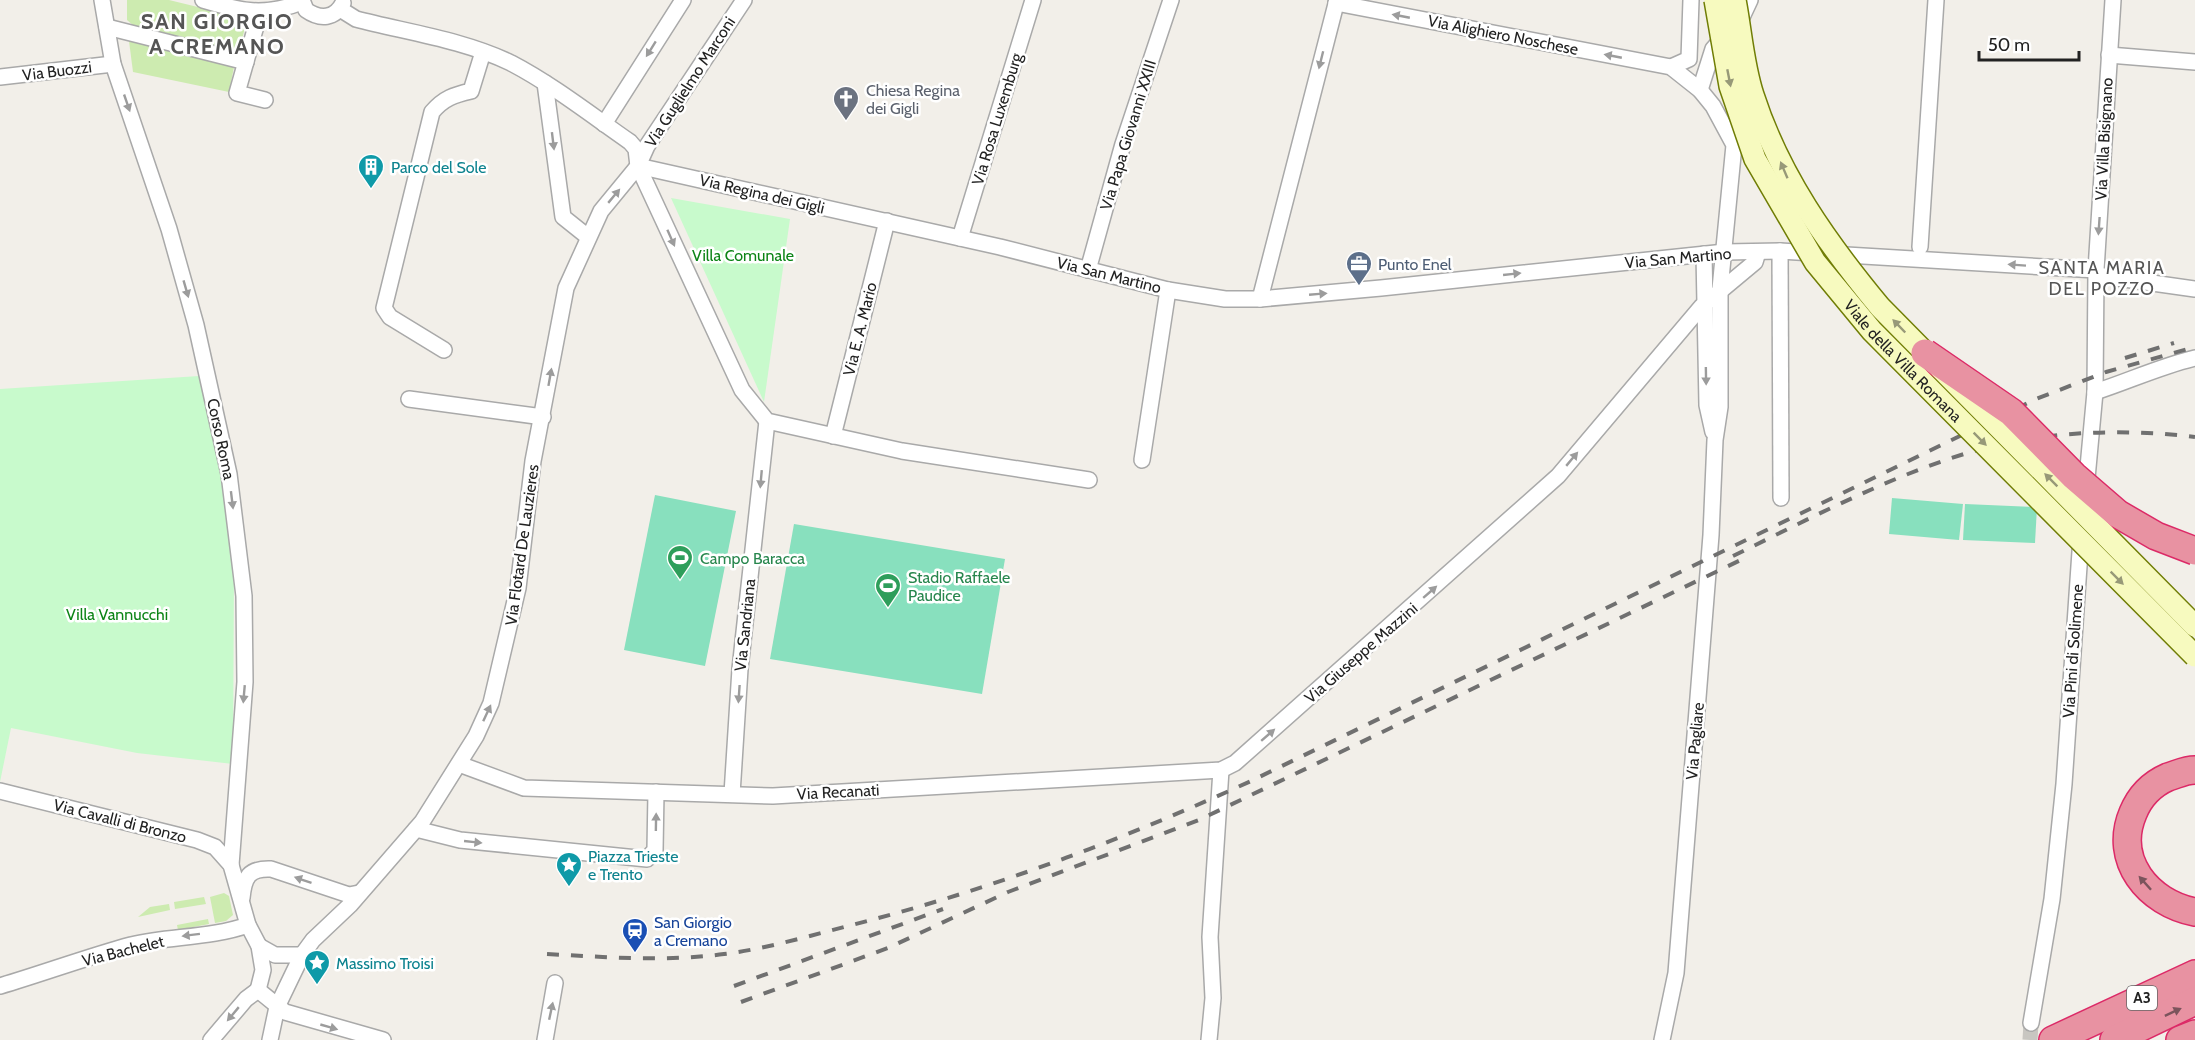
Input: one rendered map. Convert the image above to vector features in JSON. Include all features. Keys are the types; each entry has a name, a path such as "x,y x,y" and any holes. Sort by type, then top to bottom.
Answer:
{"highway":[{"path":"1925,353 2011,412 2074,476 2118,514 2156,536 2195,551"},
{"path":"2195,770 2187,770 2163,780 2145,792 2128,824 2126,848 2133,868 2160,899 2178,908 2195,912"},
{"name":"A3","path":"2054,1040 2195,974"},
{"name":"A3","path":"2114,1040 2195,1001"},
{"path":"2180,1040 2195,1034"}],"main road":[{"name":"Viale della Villa Romana","path":"1715,0 1730,86 1755,159 1815,262 1872,331 2195,656"},
{"name":"Viale della Villa Romana","path":"1735,0 1753,94 1790,183 1838,256 1880,307 2195,626"}],"street":[{"name":"Corso Roma","path":"102,0 113,64 169,229 196,325 229,474 244,596 245,671 231,865"},
{"path":"202,0 245,12 287,8 302,1 306,10 314,16 323,18 342,5 356,19 483,52 545,83 604,124 636,149 638,166 742,390 767,421 980,465 1089,480"},
{"path":"604,124 683,0"},
{"name":"Via Guglielmo Marconi","path":"638,166 647,146 744,0"},
{"name":"Via Rosa Luxemburg","path":"960,238 1033,0"},
{"name":"Via Papa Giovanni XXIII","path":"1088,270 1123,144 1171,0"},
{"path":"1671,67 1689,59 1691,0"},
{"path":"1700,90 1713,49 1743,15 1750,0"},
{"path":"1920,247 1936,0"},
{"name":"Via Villa Bisignano","path":"2096,274 2113,0"},
{"path":"1260,299 1336,2"},
{"name":"Via Alighiero Noschese","path":"1336,2 1671,67"},
{"path":"260,12 237,93 265,100"},
{"path":"107,27 246,62"},
{"path":"444,350 390,317 384,308 432,112 441,101 450,96 471,91 483,52"},
{"path":"2109,55 2195,62"},
{"name":"Via Buozzi","path":"0,77 113,64"},
{"name":"Via Pagliare","path":"1662,1040 1676,973 1711,535 1715,440 1720,407 1720,290 1734,145 1713,106 1700,90 1671,67"},
{"path":"545,83 563,217 588,237"},
{"name":"Via Regina dei Gigli","path":"638,166 960,238"},
{"name":"Via Flotard De Lauzieres","path":"330,924 340,916 416,829 459,764 491,703 510,630 518,588 533,461 566,288 601,211 638,166"},
{"name":"Via E. A. Mario","path":"833,436 887,221"},
{"name":"Via San Martino","path":"960,238 1168,290 1225,299 1260,299 1725,252 1780,251 2096,274 2195,289"},
{"path":"1780,251 1781,498"},
{"name":"Via Giuseppe Mazzini","path":"1221,770 1235,764 1558,476 1680,330 1705,303 1755,262 1758,252"},
{"name":"Via Pagliare","path":"1704,254 1707,405 1715,440"},
{"name":"Via Pini di Solimene","path":"2031,1023 2052,899 2064,784 2082,522 2095,392 2096,274"},
{"path":"1142,460 1168,290"},
{"path":"1680,330 1705,332"},
{"path":"2095,392 2153,373 2168,364 2195,358"},
{"path":"410,399 543,417"},
{"name":"Via Sandriana","path":"732,794 740,669 767,421"},
{"name":"Via Recanati","path":"459,764 524,788 772,796 1221,770"},
{"path":"1209,1040 1213,998 1210,937 1221,770"},
{"name":"Via Cavalli di Bronzo","path":"0,791 197,840 215,848 231,865"},
{"path":"416,829 460,840 647,859 655,850 656,792"},
{"path":"211,1040 246,999 258,990 263,970 259,945 248,925 231,865"},
{"path":"242,898 246,877 250,872 260,868 271,869 349,895 359,893"},
{"path":"270,1040 277,1007 302,955 330,924 335,908 329,888"},
{"name":"Via Bachelet","path":"0,986 132,945 194,934 228,933 248,925"},
{"path":"259,945 275,955 302,955"},
{"path":"545,1040 555,982"},
{"path":"258,990 277,1007 307,1021 383,1040"}],"green space":[{"path":"127,0 169,0 247,19 240,48 236,53 134,26 127,20"},
{"path":"129,41 234,67 229,92 133,72"},
{"name":"Villa Comunale","path":"671,198 790,219 764,402"},
{"name":"Villa Vannucchi","path":"199,376 218,459 234,569 233,764 137,753 11,728 0,782 0,389"},
{"name":"Campo Baracca","path":"655,495 736,511 705,666 624,650"},
{"path":"1892,498 1963,504 1959,540 1889,534"},
{"path":"1965,504 2037,507 2035,543 1963,540"},
{"name":"Stadio Raffaele Paudice","path":"794,524 1005,559 982,694 770,659"},
{"path":"224,893 229,896 233,915 226,921 215,923 210,897"},
{"path":"204,897 206,904 175,909 174,902"},
{"path":"169,904 170,910 138,917 150,907"},
{"path":"208,919 209,924 178,930 177,925"}],"tunnel":[{"path":"2030,1040 2031,1023"}],"railway":[{"path":"2125,358 2174,343"},
{"path":"547,954 680,958 755,949 800,939 948,898 1051,863 1152,824 1251,781 2036,399 2106,372 2195,347"},
{"path":"1733,556 1905,475 1992,446 2049,436 2108,432 2195,437"},
{"path":"741,1002 888,948 1008,892 1199,820 1747,557"},
{"path":"734,986 943,909"}],"place":[{"name":"Chiesa Regina dei Gigli","path":"846,122"},
{"name":"Parco del Sole","path":"371,190"},
{"name":"Punto Enel","path":"1359,287"},
{"name":"Campo Baracca","path":"680,581"},
{"name":"Stadio Raffaele Paudice","path":"888,609"},
{"name":"Piazza Trieste e Trento","path":"569,888"},
{"name":"San Giorgio a Cremano","path":"635,954"},
{"name":"Massimo Troisi","path":"317,986"}],"district":[{"name":"SAN GIORGIO A CREMANO","path":"217,34"},
{"name":"SANTA MARIA DEL POZZO","path":"2102,278"}]}
